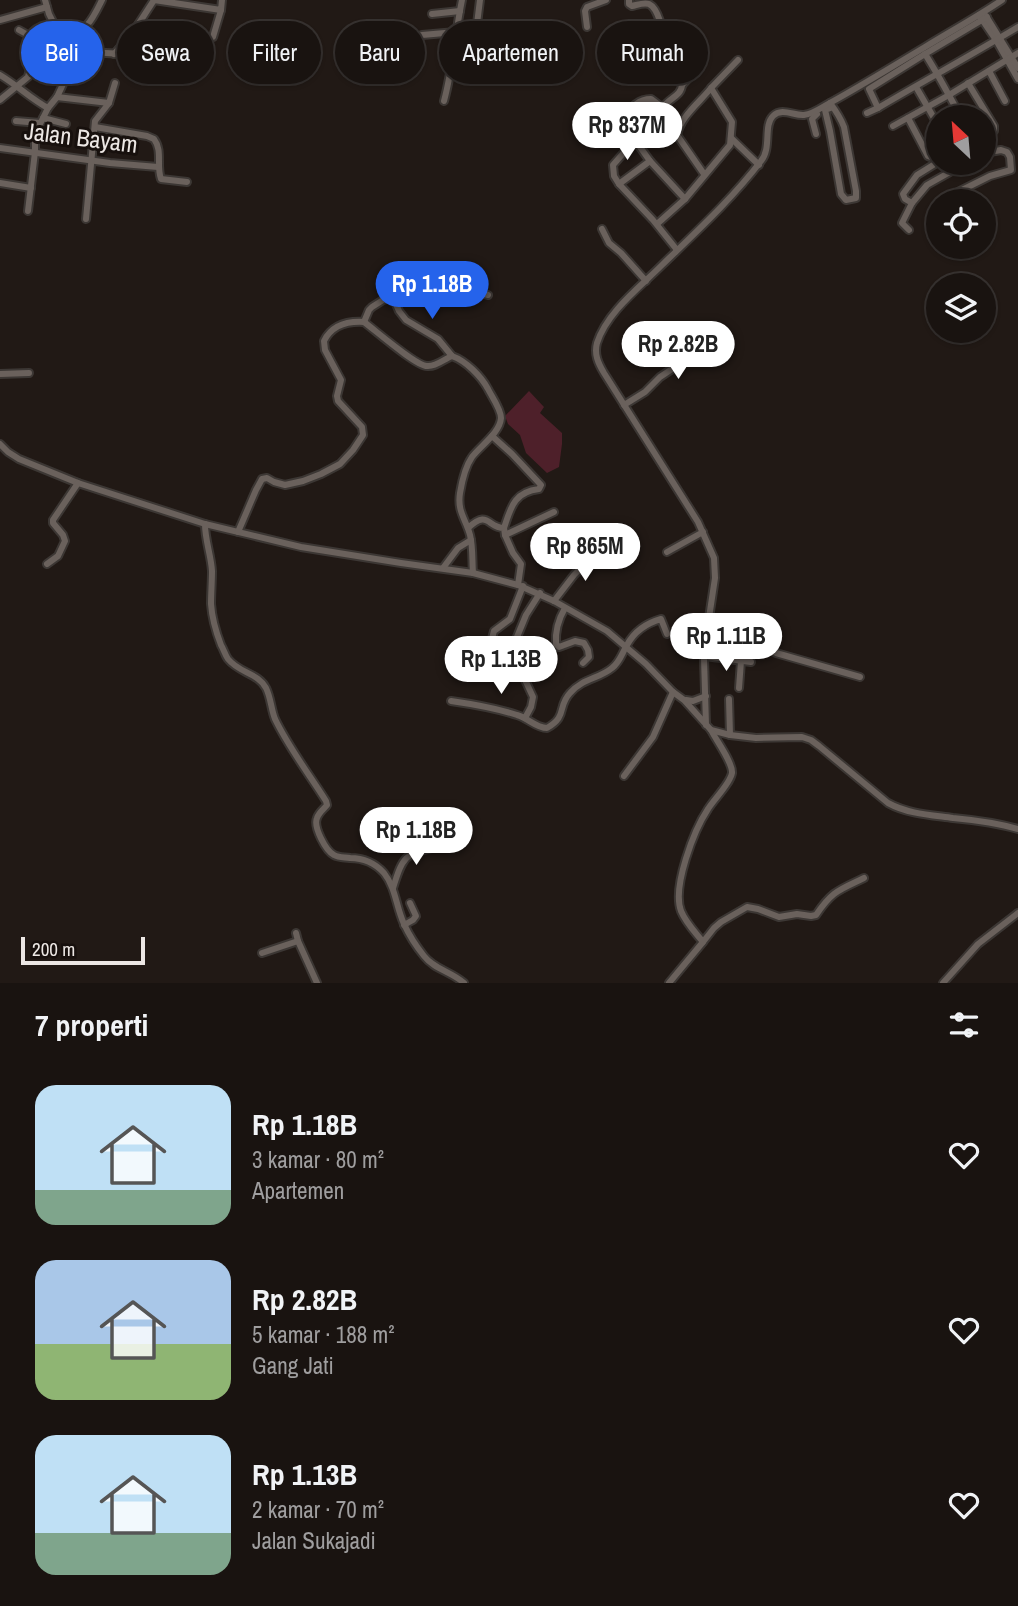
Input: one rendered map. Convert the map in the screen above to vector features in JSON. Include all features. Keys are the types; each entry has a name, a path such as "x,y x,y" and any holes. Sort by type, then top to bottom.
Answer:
{"street":[{"path":"88,21 102,0"},
{"path":"141,21 154,0 221,10"},
{"path":"214,34 222,0"},
{"path":"458,21 462,0"},
{"path":"477,21 480,0"},
{"path":"587,27 587,7 606,0"},
{"path":"629,0 630,5 646,4 653,7 660,23 669,62 682,85 679,93 664,104 663,108"},
{"path":"878,108 869,89 984,16 1002,0"},
{"path":"0,20 46,3 53,21"},
{"path":"432,14 460,11"},
{"path":"984,16 1018,68"},
{"path":"816,134 812,117 984,16"},
{"path":"867,113 1018,27"},
{"path":"114,55 117,51"},
{"path":"103,54 117,55"},
{"path":"925,54 954,105"},
{"path":"932,105 1012,57"},
{"path":"1012,57 1018,79"},
{"path":"677,132 686,116 738,60"},
{"path":"989,71 1005,101"},
{"path":"0,75 48,108"},
{"path":"0,100 21,83"},
{"path":"86,219 97,117 109,103 115,83"},
{"path":"968,83 981,105"},
{"path":"28,211 36,152 35,135 63,84"},
{"path":"444,101 448,84"},
{"path":"916,87 927,105"},
{"path":"657,224 685,199 727,149 732,122 711,88"},
{"path":"57,97 109,103"},
{"path":"605,134 615,127 630,109 643,100 652,99 663,108 678,138 704,174"},
{"path":"825,110 840,192 849,201 856,198 856,191 844,127 832,105"},
{"path":"708,727 705,656 715,568 711,549 704,532 599,364 596,350 600,337 624,301 713,215 759,165 766,151 773,116 784,112 805,115 832,105"},
{"path":"893,126 926,108"},
{"path":"908,118 926,152"},
{"path":"16,121 41,120 66,124"},
{"path":"95,127 154,139 160,151 158,167 161,179 187,182"},
{"path":"731,138 759,165"},
{"path":"677,250 657,224 619,184 614,176 613,164 635,140 650,161 685,199"},
{"name":"Jalan Bayam","path":"0,148 132,166 158,167"},
{"path":"996,151 1007,152 1012,166 1011,170 996,174"},
{"path":"619,184 650,161"},
{"path":"912,203 903,196 904,191 917,175 926,169"},
{"path":"909,230 902,223 912,203 927,184 944,175"},
{"path":"965,189 994,175"},
{"path":"0,183 31,188"},
{"path":"602,229 609,243 646,281"},
{"path":"364,322 372,307 429,274 488,295"},
{"path":"393,297 406,320 438,339 452,356 480,377 498,407 501,419 492,436 466,468 459,501 471,540 473,573"},
{"path":"238,532 262,479 268,478 285,485 321,474 340,464 363,435 362,427 338,401 337,393 341,380 325,350 324,341 332,329 353,321 364,322 424,366 434,365 452,356"},
{"path":"624,405 676,367 730,346"},
{"path":"0,374 29,373"},
{"path":"486,661 494,631 510,619 521,585 521,564 513,553 505,531 515,501 522,494 539,489 541,485 492,436"},
{"path":"0,444 19,459 78,483 205,524 302,547 473,573 521,585 607,631 684,700 708,727 729,762 732,773 708,809 689,850 679,898 686,921 703,942"},
{"path":"47,564 58,556 65,541 53,520 78,483"},
{"path":"468,528 483,519 505,531 554,512"},
{"path":"205,524 212,568 213,621 231,663 256,677 265,686 274,716 294,753 326,801 327,805 318,814 316,825 319,834 329,851 338,857 359,858 377,866 393,888 404,925 415,944 428,960 464,983"},
{"path":"667,552 704,532"},
{"path":"443,568 458,548 471,540"},
{"path":"554,601 574,575 599,550"},
{"path":"525,718 533,702 533,694 520,669 517,637 526,615 540,593"},
{"path":"565,608 557,623 555,644 559,647 575,641 584,643 589,657 583,663"},
{"path":"451,701 503,710 545,729 560,718 565,699 574,689 615,665 640,628 658,619 662,620 667,634"},
{"path":"707,629 752,639 776,653 860,677"},
{"path":"472,653 494,667"},
{"path":"705,656 751,663"},
{"path":"739,688 741,661"},
{"path":"624,776 653,737 673,692"},
{"path":"684,700 693,701 706,696"},
{"path":"729,699 730,735"},
{"path":"708,727 730,735 807,738 888,803 900,809 1018,829"},
{"path":"393,888 405,857 439,846"},
{"path":"670,983 714,928 747,907 779,917 816,915 831,895 863,878"},
{"path":"404,925 416,916 410,903"},
{"path":"943,983 978,944 1018,913"},
{"path":"296,933 317,983"},
{"path":"262,953 298,941"}],"shaded area":[{"path":"529,391 544,407 540,413 562,433 559,467 547,473 526,453 520,435 508,424 505,416"}]}
